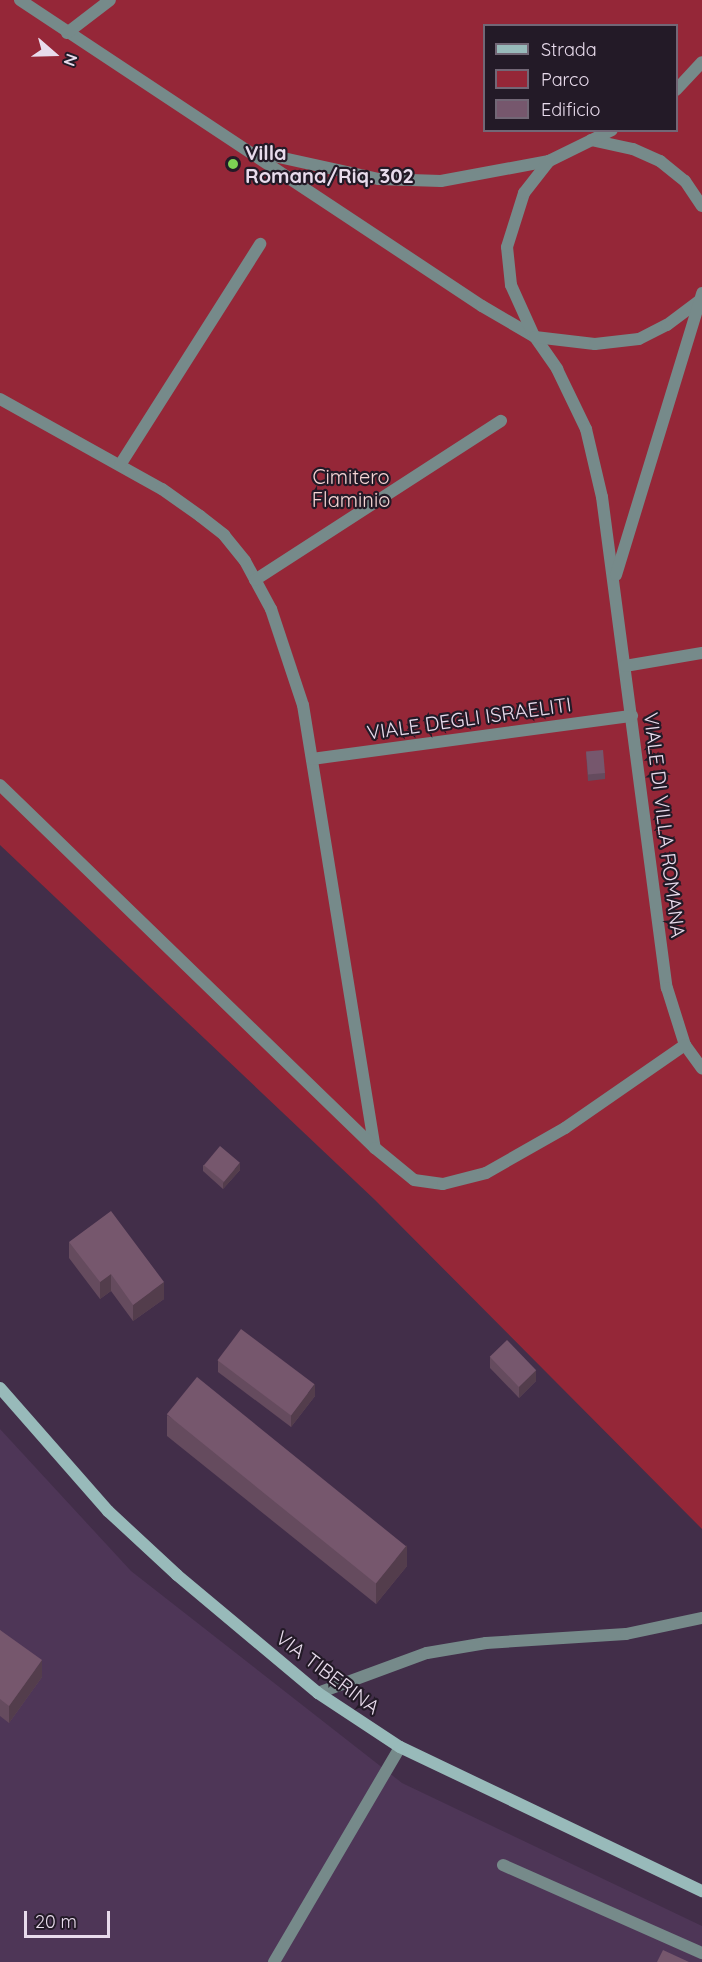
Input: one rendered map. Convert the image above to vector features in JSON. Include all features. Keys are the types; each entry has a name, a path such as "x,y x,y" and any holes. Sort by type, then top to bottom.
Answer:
{"main road":[{"name":"VIA TIBERINA","path":"0,1388 108,1511 177,1575 318,1693 400,1747 702,1891"}],"lane":[{"name":"VIALE DI VILLA ROMANA","path":"21,0 246,150 429,267 482,306 535,337 572,395 586,429 615,579 663,966 685,1045 702,1068"},
{"path":"68,33 110,0"},
{"path":"678,88 702,62"},
{"name":"VIALE DI VILLA ROMANA","path":"246,150 327,171 421,182 470,177 549,161 608,132"},
{"path":"591,141 633,149 660,161 685,181 702,206"},
{"path":"549,161 524,193 507,247 511,285 535,337 595,344 639,339 667,325 701,297"},
{"path":"120,465 260,244"},
{"name":"VIALE DI VILLA ROMANA","path":"615,579 701,297"},
{"path":"0,399 162,489 224,535 255,580 271,609 295,674 312,759 375,1148"},
{"path":"255,580 501,421"},
{"path":"625,666 702,653"},
{"name":"VIALE DEGLI ISRAELITI","path":"312,759 632,716"},
{"path":"0,785 375,1148 414,1180 443,1184 486,1173 565,1128 685,1045"},
{"path":"318,1693 427,1653 486,1643 626,1634 702,1618"},
{"path":"274,1962 400,1747"},
{"path":"503,1865 702,1953"}],"shaded area":[{"path":"0,1429 131,1571 402,1783 702,1926 702,1962 0,1962"}],"green space":[{"name":"Cimitero Flaminio","path":"0,0 702,0 702,1529 375,1200 0,845"}],"building":[{"path":"603,750 605,773 588,774 586,751"},
{"path":"220,1146 240,1163 224,1182 204,1165"},
{"path":"111,1211 164,1282 133,1305 111,1274 100,1282 69,1242"},
{"path":"241,1329 314,1384 291,1416 218,1360"},
{"path":"507,1340 536,1370 519,1387 490,1357"},
{"path":"197,1377 406,1546 376,1584 167,1414"},
{"path":"0,1630 42,1660 9,1706 0,1699"},
{"path":"663,1950 689,1962 657,1962"}],"place":[{"name":"Villa Romana/Riq. 302","path":"233,164"}]}
